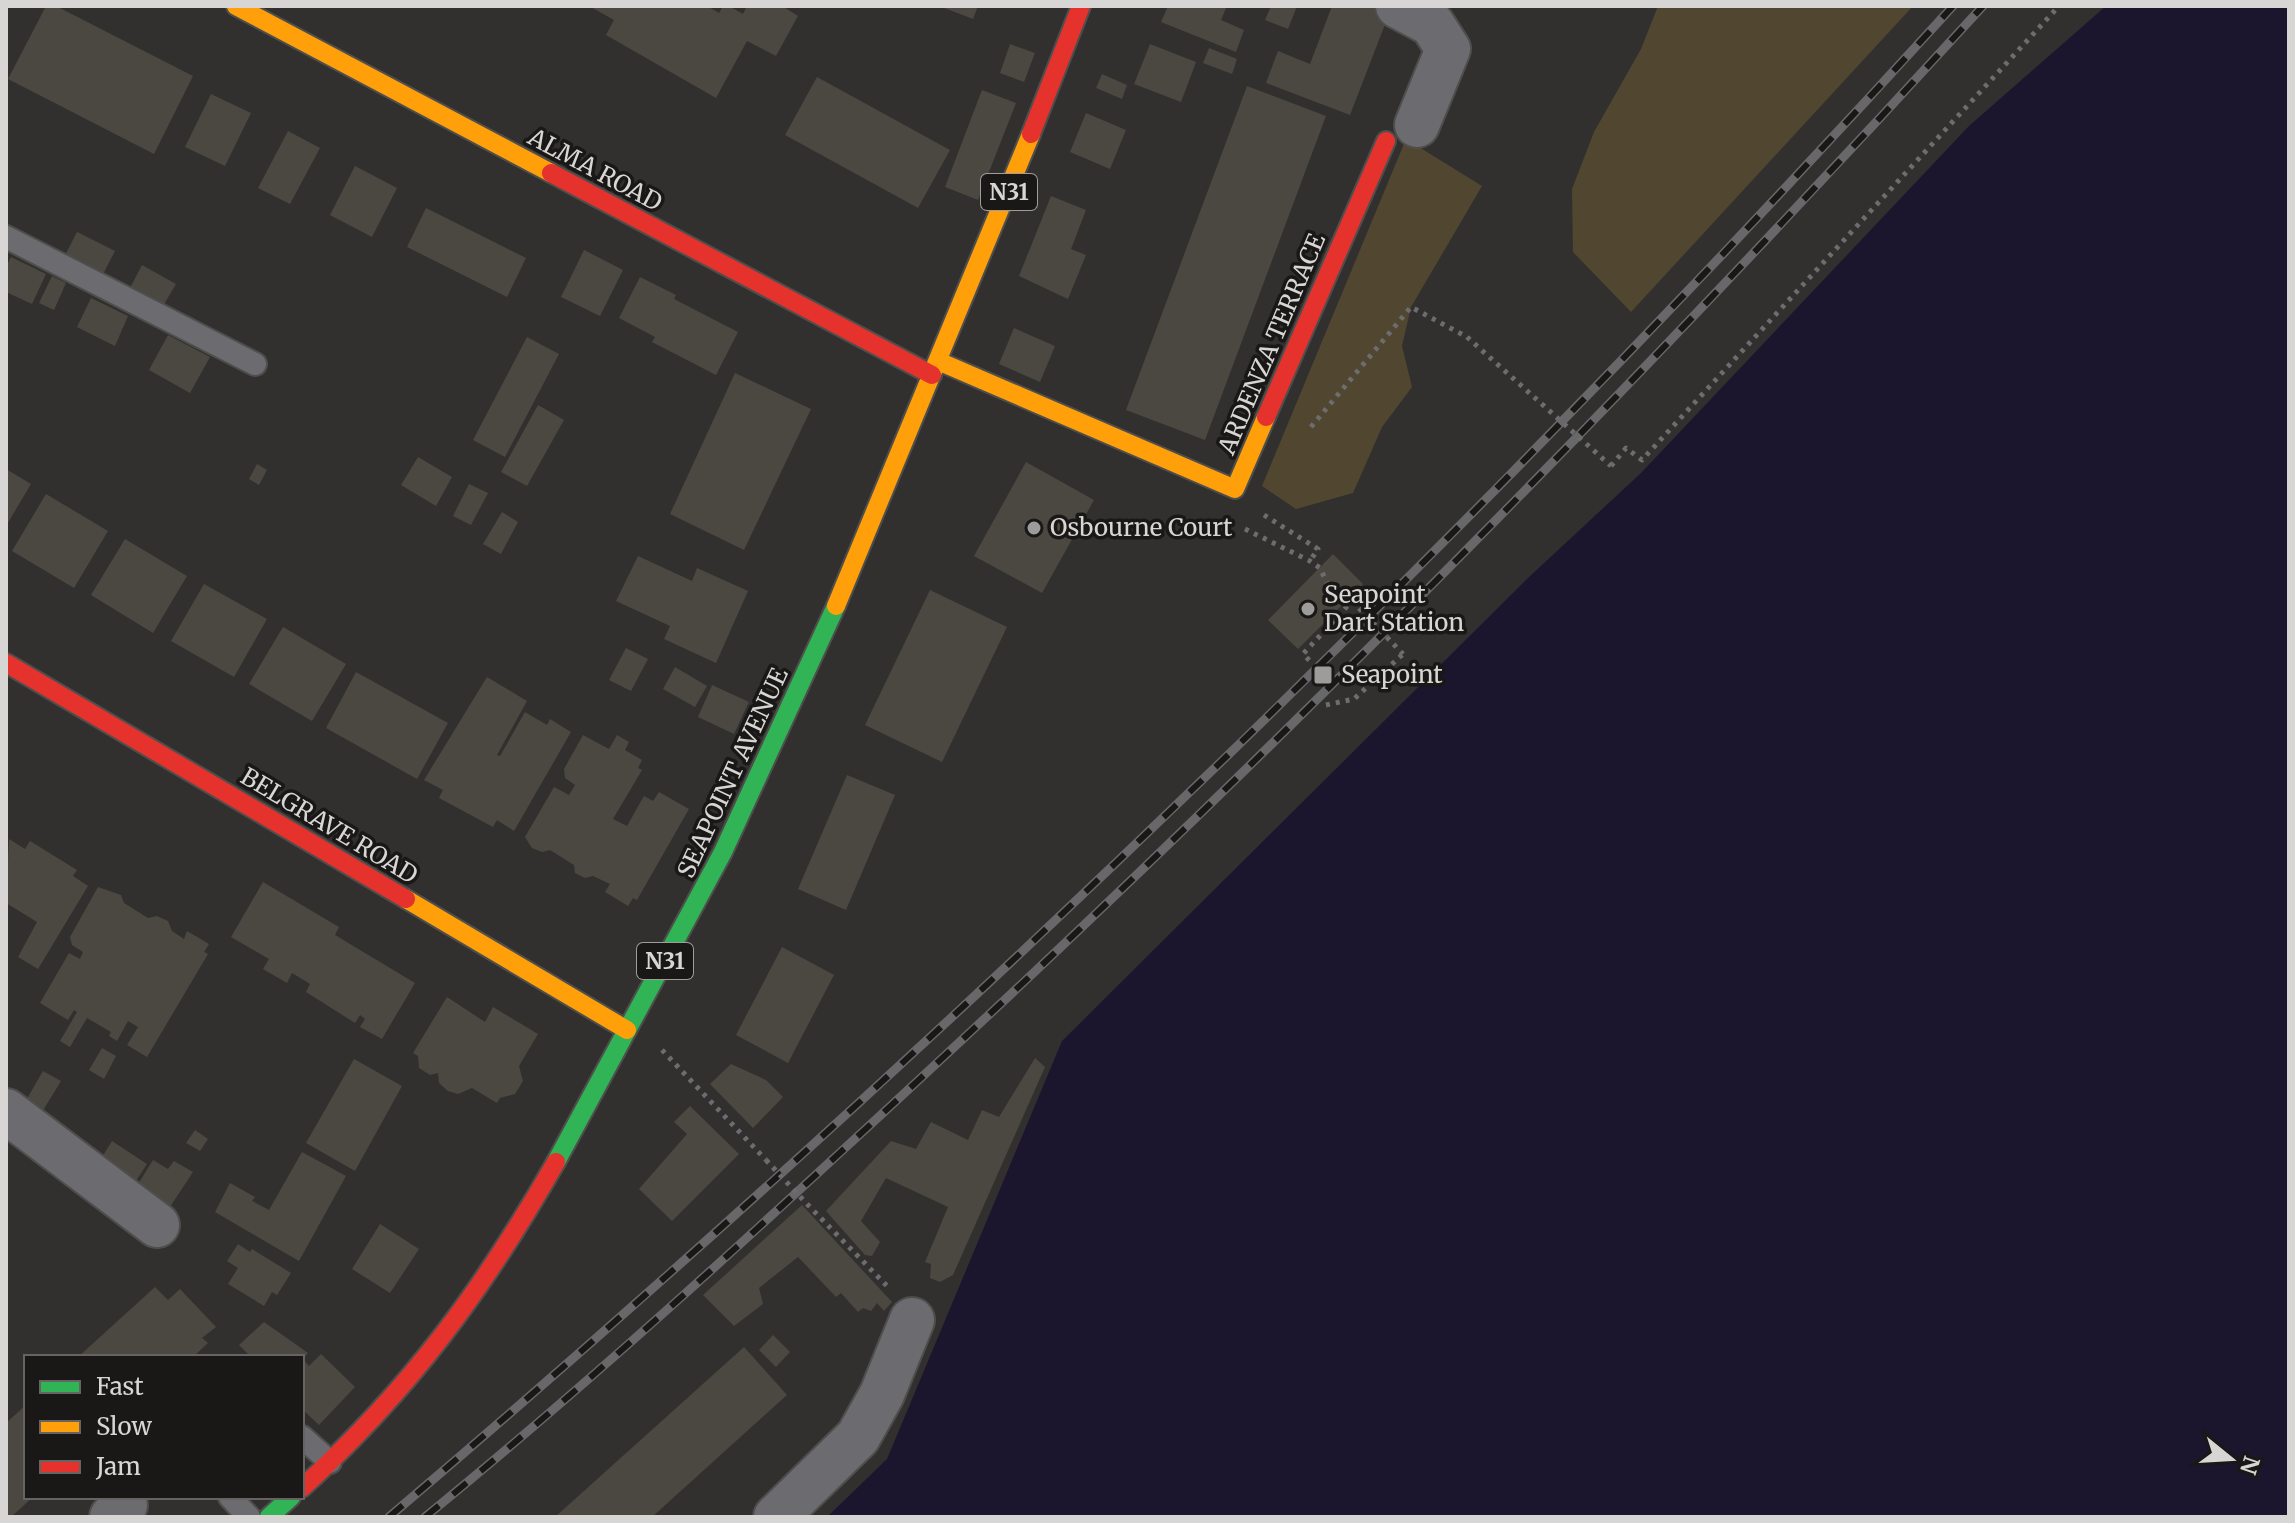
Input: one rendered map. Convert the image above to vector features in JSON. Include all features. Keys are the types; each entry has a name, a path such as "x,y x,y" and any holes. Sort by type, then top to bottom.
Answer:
{"main road":[{"name":"ALMA ROAD","path":"236,6 935,368"},
{"name":"SEAPOINT AVENUE","path":"304,1486 421,1368 478,1289 627,1030 735,828 835,612 1081,6"},
{"name":"ARDENZA TERRACE","path":"935,368 1235,489 1402,133"},
{"name":"BELGRAVE ROAD","path":"6,663 627,1030"},
{"path":"269,1517 289,1499"}],"street":[{"path":"1398,6 1432,24 1448,49 1402,133"},
{"path":"6,1111 157,1225"},
{"path":"776,1517 858,1437 882,1394 912,1320"}],"lane":[{"path":"6,237 255,364"},
{"path":"304,1439 330,1462"},
{"path":"232,1499 249,1517"}],"path":[{"path":"1309,429 1411,307 1467,337 1611,466 1626,448 1642,460 2059,6"},
{"path":"1260,510 1267,519 1318,549 1310,561"},
{"path":"1311,662 1303,654 1352,601 1403,654 1354,699 1326,705"},
{"path":"653,1041 909,1309 912,1320"}],"shaded area":[{"path":"1658,6 1913,6 1631,312 1573,252 1572,189 1594,132 1641,49"},
{"path":"2106,6 2289,6 2289,1517 827,1517 887,1459 1062,1041 1528,578 1641,473 1969,126"},
{"path":"1406,139 1482,186 1411,307 1402,346 1412,387 1382,427 1353,493 1296,509 1262,486"}],"building":[{"path":"46,6 56,6 193,76 154,154 8,79"},
{"path":"589,6 707,6 719,13 723,6 729,6 743,14 747,6 782,6 798,16 776,56 747,41 716,98 606,35 614,20"},
{"path":"939,6 978,6 973,19"},
{"path":"1168,6 1227,6 1221,20 1244,30 1236,52 1161,22"},
{"path":"1271,6 1297,6 1288,29 1265,20"},
{"path":"1332,6 1369,6 1389,14 1350,115 1266,83 1278,51 1310,64"},
{"path":"1010,44 1035,53 1024,82 1000,73"},
{"path":"1150,44 1196,62 1181,102 1134,84"},
{"path":"1209,48 1237,59 1232,74 1203,63"},
{"path":"1102,74 1127,85 1122,99 1096,88"},
{"path":"817,77 950,150 918,208 785,135"},
{"path":"1247,86 1326,116 1205,440 1126,410"},
{"path":"982,90 1016,103 978,200 945,187"},
{"path":"211,94 251,113 225,166 185,147"},
{"path":"1086,113 1126,130 1110,169 1070,152"},
{"path":"288,131 320,148 290,204 258,188"},
{"path":"355,166 397,188 372,237 330,215"},
{"path":"1051,196 1086,210 1071,249 1086,255 1068,299 1019,276"},
{"path":"426,208 526,258 507,297 407,247"},
{"path":"77,232 115,251 99,282 61,263"},
{"path":"584,250 623,270 600,316 561,297"},
{"path":"11,257 46,274 32,304 6,292 6,267"},
{"path":"142,265 176,284 163,306 130,288"},
{"path":"52,276 66,283 54,310 39,303"},
{"path":"640,277 676,295 674,299 738,332 716,375 652,342 655,337 619,318"},
{"path":"91,298 128,316 115,346 77,327"},
{"path":"1014,328 1055,346 1040,382 999,364"},
{"path":"168,335 210,357 190,393 149,370"},
{"path":"527,337 559,354 505,457 473,440"},
{"path":"735,373 811,409 744,550 670,514"},
{"path":"538,405 564,420 527,486 501,472"},
{"path":"418,457 452,477 436,506 401,485"},
{"name":"Osbourne Court","path":"1026,462 1094,500 1042,593 974,556"},
{"path":"257,464 267,470 259,485 249,479"},
{"path":"6,469 31,484 6,526"},
{"path":"469,484 488,493 471,525 453,516"},
{"path":"46,494 108,531 74,588 12,551"},
{"path":"502,512 518,522 501,554 483,544"},
{"path":"125,539 187,576 153,633 91,595"},
{"name":"Seapoint Dart Station","path":"1333,554 1363,584 1298,649 1268,620"},
{"path":"638,556 692,581 697,568 748,591 716,663 664,639 670,626 616,601"},
{"path":"204,584 267,619 234,677 171,641"},
{"path":"930,590 1007,627 942,762 865,725"},
{"path":"283,627 346,664 312,721 249,684"},
{"path":"626,648 648,659 631,691 609,680"},
{"path":"675,667 707,686 695,707 663,689"},
{"path":"356,672 448,723 417,779 326,728"},
{"path":"487,677 527,701 497,755 500,756 525,712 547,725 550,719 571,732 514,831 497,820 493,827 439,798 443,790 424,780"},
{"path":"712,685 749,702 734,734 698,717"},
{"path":"583,735 609,749 617,735 629,742 625,750 642,760 638,768 642,770 613,819 627,826 644,796 653,801 659,792 689,809 637,900 633,898 628,906 605,892 610,884 593,876 585,878 575,873 574,865 550,850 542,852 532,848 525,837 554,787 569,795 575,785 565,778 564,769"},
{"path":"847,775 895,795 846,910 798,889"},
{"path":"9,839 25,849 30,841 77,870 73,876 88,886 38,969 18,957 37,922 6,903"},
{"path":"263,882 339,927 335,935 415,983 382,1039 360,1027 365,1019 360,1015 355,1023 306,992 310,984 292,973 287,983 263,969 269,959 231,937"},
{"path":"98,887 121,895 124,903 148,918 157,916 168,921 172,931 184,939 187,931 209,944 204,952 208,954 147,1057 127,1045 138,1027 128,1021 117,1041 109,1036 111,1032 87,1018 70,1047 60,1041 77,1012 74,1010 68,1020 40,1003 69,953 80,959 83,952 72,945 70,937"},
{"path":"782,947 834,975 788,1063 736,1035"},
{"path":"447,997 485,1022 493,1007 538,1034 519,1066 523,1081 515,1094 500,1098 497,1103 472,1088 458,1094 448,1091 439,1083 438,1073 430,1075 419,1068 418,1056 413,1053"},
{"path":"102,1048 116,1056 104,1079 89,1070"},
{"path":"1035,1058 1045,1067 953,1275 940,1282 930,1278 931,1264 925,1262 948,1207 886,1178 861,1221 880,1242 872,1256 865,1255 826,1211 891,1141 916,1149 931,1122 968,1140 982,1110 999,1117"},
{"path":"354,1059 402,1086 355,1171 306,1143"},
{"path":"731,1064 766,1080 783,1097 753,1128 710,1084"},
{"path":"43,1071 61,1081 42,1112 25,1102"},
{"path":"690,1106 739,1154 672,1221 639,1189 687,1134 674,1122"},
{"path":"195,1130 208,1139 200,1151 186,1143"},
{"path":"112,1141 147,1164 132,1187 97,1165"},
{"path":"302,1152 346,1176 299,1261 215,1212 230,1183 255,1197 252,1201 269,1210"},
{"path":"153,1160 168,1169 174,1161 193,1172 166,1213 133,1192"},
{"path":"802,1205 892,1302 884,1311 877,1303 871,1311 863,1308 858,1312 841,1293 836,1297 798,1257 759,1288 763,1304 734,1326 703,1295"},
{"path":"380,1224 419,1249 390,1293 352,1269"},
{"path":"238,1244 291,1273 277,1295 272,1292 264,1306 228,1284 238,1268 227,1261"},
{"path":"155,1287 168,1300 180,1289 216,1327 202,1338 208,1343 195,1355 80,1355"},
{"path":"264,1322 308,1353 304,1358 304,1355 249,1355 239,1345"},
{"path":"773,1335 790,1352 776,1367 759,1350"},
{"path":"744,1347 787,1395 652,1517 555,1517"},
{"path":"321,1354 355,1387 319,1425 304,1411 304,1360 309,1366"},
{"path":"24,1407 24,1499 31,1499 11,1517 6,1517 6,1423"}],"railway":[{"path":"389,1517 798,1158 1195,787 1581,403 1953,6"},
{"path":"425,1517 553,1410 740,1245 1197,817 1596,418 1983,6"}],"traffic: fast":[{"path":"556,1162 723,852 836,606"},
{"path":"269,1517 289,1499"}],"traffic: slow":[{"path":"236,6 551,173"},
{"path":"836,606 1031,134"},
{"path":"938,361 1235,489 1266,417"},
{"path":"406,899 627,1030"}],"traffic: jam":[{"path":"1031,134 1081,6"},
{"path":"1266,417 1386,141"},
{"path":"551,173 932,375"},
{"path":"6,663 406,899"},
{"path":"304,1486 377,1413 442,1336 501,1253 556,1162"}],"place":[{"name":"Osbourne Court","path":"1034,528"},
{"name":"Seapoint Dart Station","path":"1308,609"},
{"name":"Seapoint","path":"1323,675"}]}
